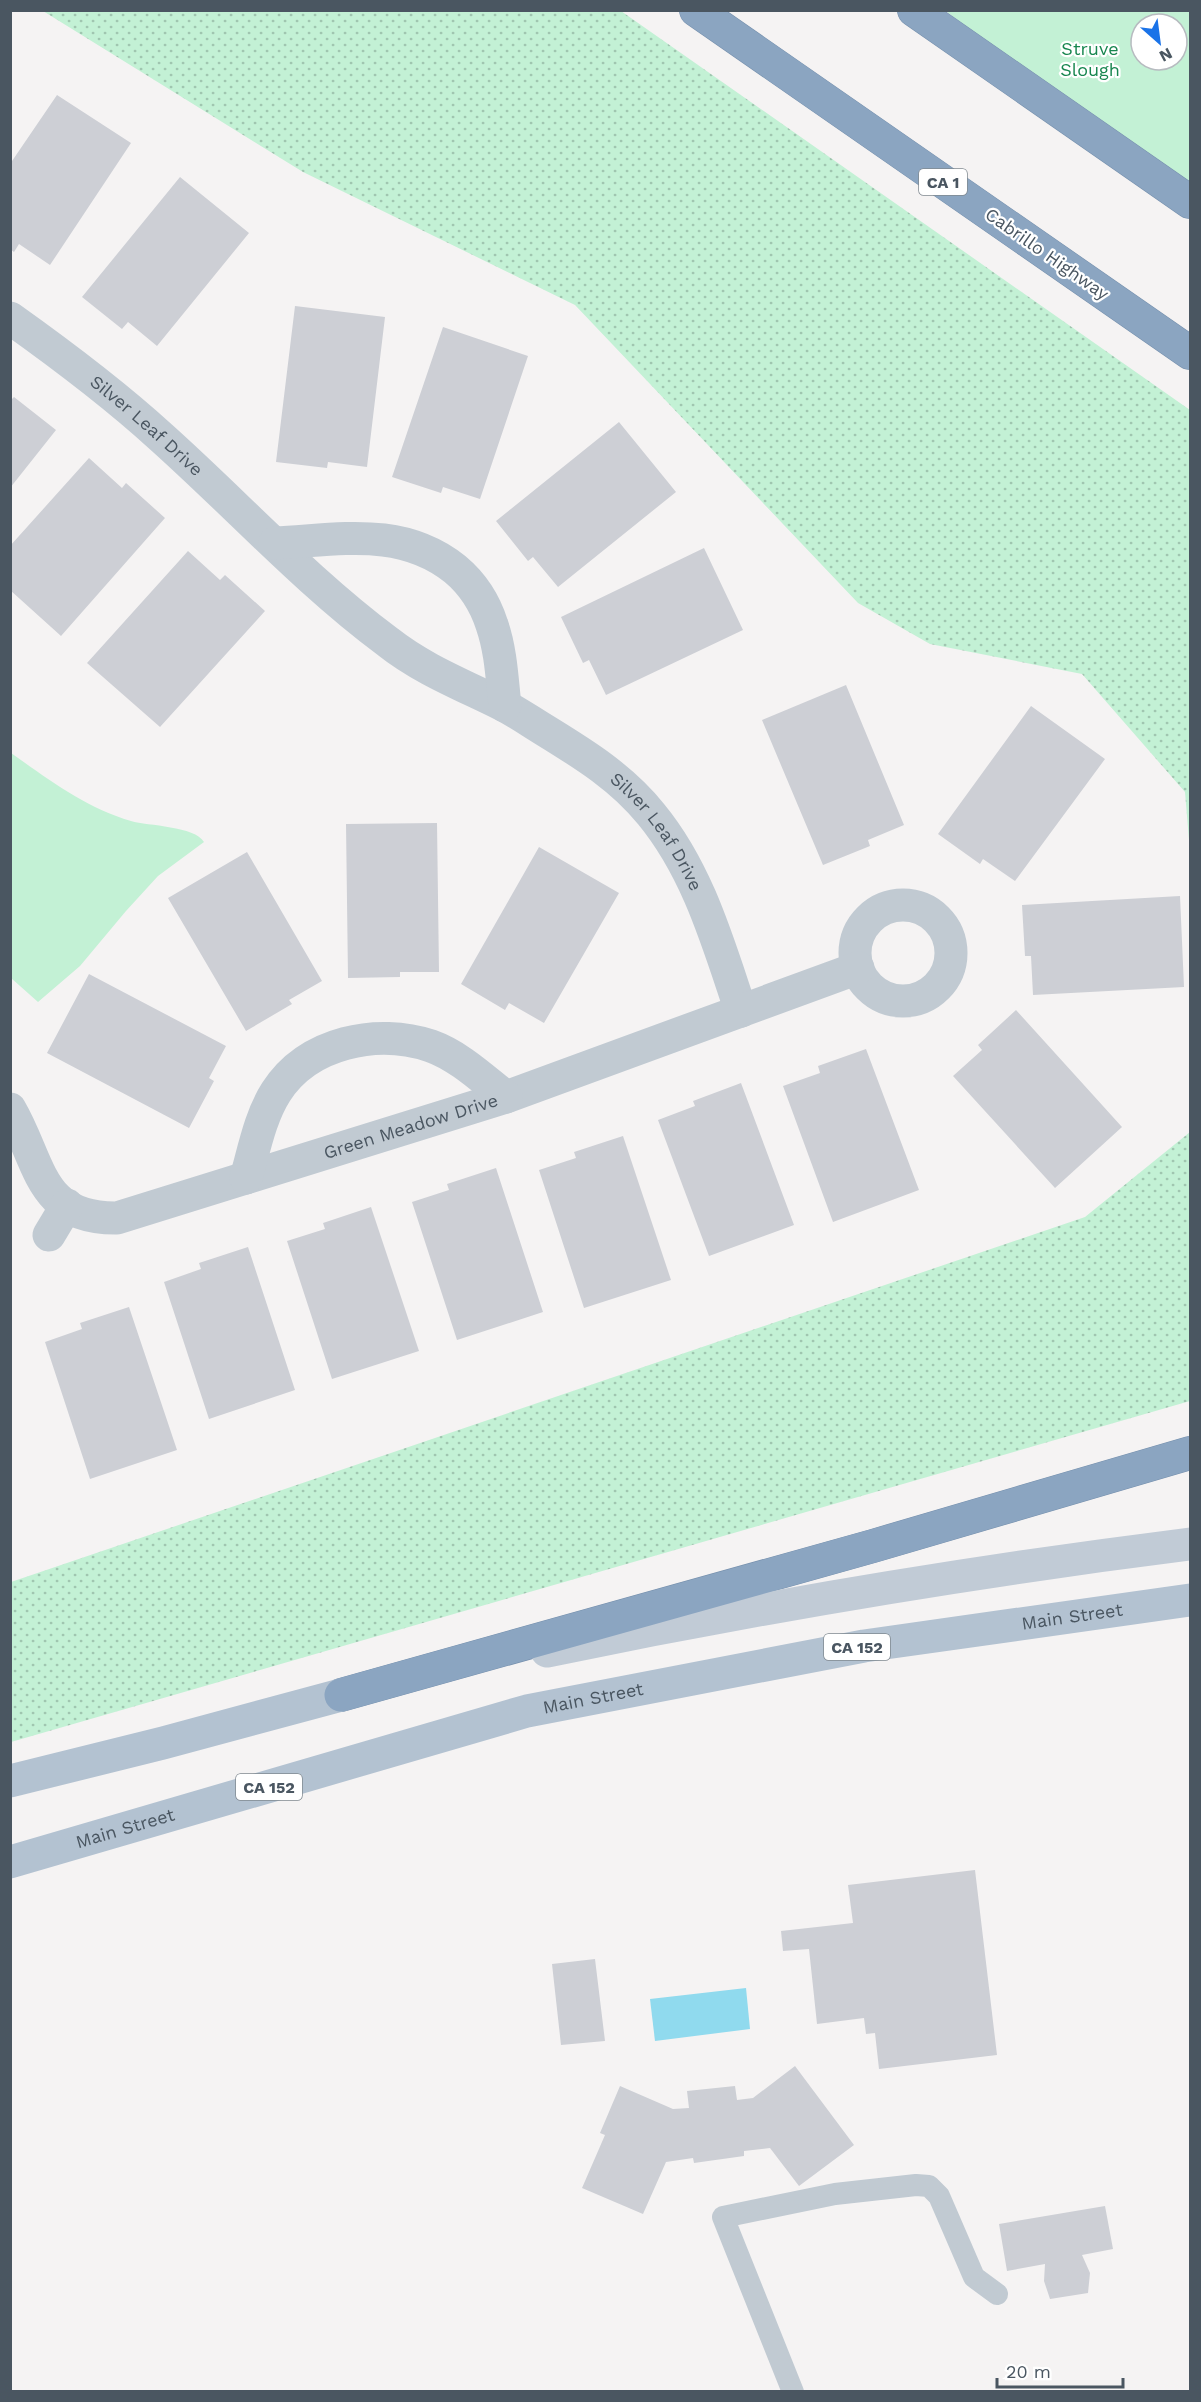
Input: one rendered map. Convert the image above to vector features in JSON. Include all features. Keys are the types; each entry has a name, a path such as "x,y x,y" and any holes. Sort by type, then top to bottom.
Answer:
{"highway":[{"name":"Cabrillo Highway","path":"696,10 1191,353"},
{"path":"914,10 1191,202"},
{"path":"341,1695 873,1546 1191,1453"}],"main road":[{"name":"Main Street","path":"10,1862 527,1711 864,1646 1191,1600"},
{"path":"10,1781 341,1695"}],"street":[{"name":"Silver Leaf Drive","path":"10,318 111,394 160,436 333,598 388,643 416,662 505,706 594,760 622,784 651,815 674,846 693,880 708,914 741,1011"},
{"path":"275,543 365,538 394,540 418,546 441,558 474,588 484,604 499,650 505,706"},
{"name":"Green Meadow Drive","path":"10,1109 48,1190 77,1212 97,1218 117,1218 506,1097 858,968"},
{"path":"246,1178 263,1119 276,1092 295,1071 318,1055 345,1043 375,1038 404,1040 431,1047 457,1059 506,1097"},
{"path":"49,1235 67,1205"},
{"path":"341,1695 627,1635 808,1602 1012,1568 1191,1544"}],"lane":[{"path":"793,2391 723,2217 835,2194 916,2185 929,2186 939,2196 974,2277 997,2294"}],"green space":[{"path":"43,11 621,11 1190,410 1190,852 1185,792 1082,674 930,644 858,603 575,305 303,172"},
{"name":"Struve Slough","path":"946,11 1190,11 1190,194 991,47"},
{"path":"11,753 68,792 98,809 131,821 191,833 204,842 158,876 80,966 38,1002 11,978"},
{"path":"1190,1132 1190,1401 11,1742 11,1582 1085,1217"}],"water":[{"path":"746,1988 750,2029 655,2041 650,1999"}],"building":[{"path":"57,95 131,143 50,265 19,244 14,252 10,249 10,164"},
{"path":"180,177 249,233 157,346 128,322 122,329 82,297"},
{"path":"295,306 385,317 367,467 328,462 327,468 276,462"},
{"path":"443,327 528,356 480,499 443,487 441,493 392,477"},
{"path":"14,397 56,430 10,488 10,401"},
{"path":"619,422 676,492 558,587 533,557 528,561 496,521"},
{"path":"89,458 122,488 126,483 165,518 61,636 10,590 10,546"},
{"path":"704,548 743,630 606,695 589,660 583,663 561,617"},
{"path":"188,551 220,580 225,575 265,611 160,727 87,663"},
{"path":"846,685 904,825 868,840 870,846 823,865 762,720"},
{"path":"1031,706 1105,759 1015,881 983,859 980,864 938,834"},
{"path":"437,823 439,972 400,972 400,977 348,978 346,824"},
{"path":"539,847 619,893 544,1023 509,1003 505,1010 461,984"},
{"path":"247,852 322,981 289,1000 292,1004 246,1031 168,898"},
{"path":"1180,896 1184,987 1033,995 1031,956 1025,956 1022,905"},
{"path":"89,974 226,1046 209,1078 214,1081 189,1128 47,1053"},
{"path":"1016,1010 1122,1127 1055,1188 953,1076 982,1050 978,1045"},
{"path":"866,1049 919,1190 833,1222 783,1086 820,1073 818,1066"},
{"path":"741,1083 794,1225 709,1256 658,1120 695,1106 693,1101"},
{"path":"623,1136 671,1280 584,1308 539,1170 576,1158 574,1152"},
{"path":"496,1168 543,1312 457,1340 412,1202 449,1190 447,1184"},
{"path":"371,1207 419,1351 332,1379 287,1241 325,1229 323,1223"},
{"path":"248,1247 295,1390 209,1419 164,1282 201,1269 199,1263"},
{"path":"129,1307 177,1450 90,1479 45,1342 82,1329 80,1323"},
{"path":"975,1870 997,2055 879,2069 875,2033 866,2034 864,2018 817,2024 809,1949 783,1951 781,1931 853,1923 848,1885"},
{"path":"595,1959 605,2041 561,2045 552,1964"},
{"path":"795,2066 854,2145 799,2186 770,2148 744,2151 744,2156 694,2163 693,2158 666,2162 643,2214 582,2188 605,2135 600,2133 620,2086 673,2109 689,2108 687,2091 735,2086 737,2100 753,2098"},
{"path":"1105,2206 1113,2249 1082,2255 1090,2273 1088,2293 1050,2299 1044,2281 1045,2264 1007,2271 999,2224"}]}
